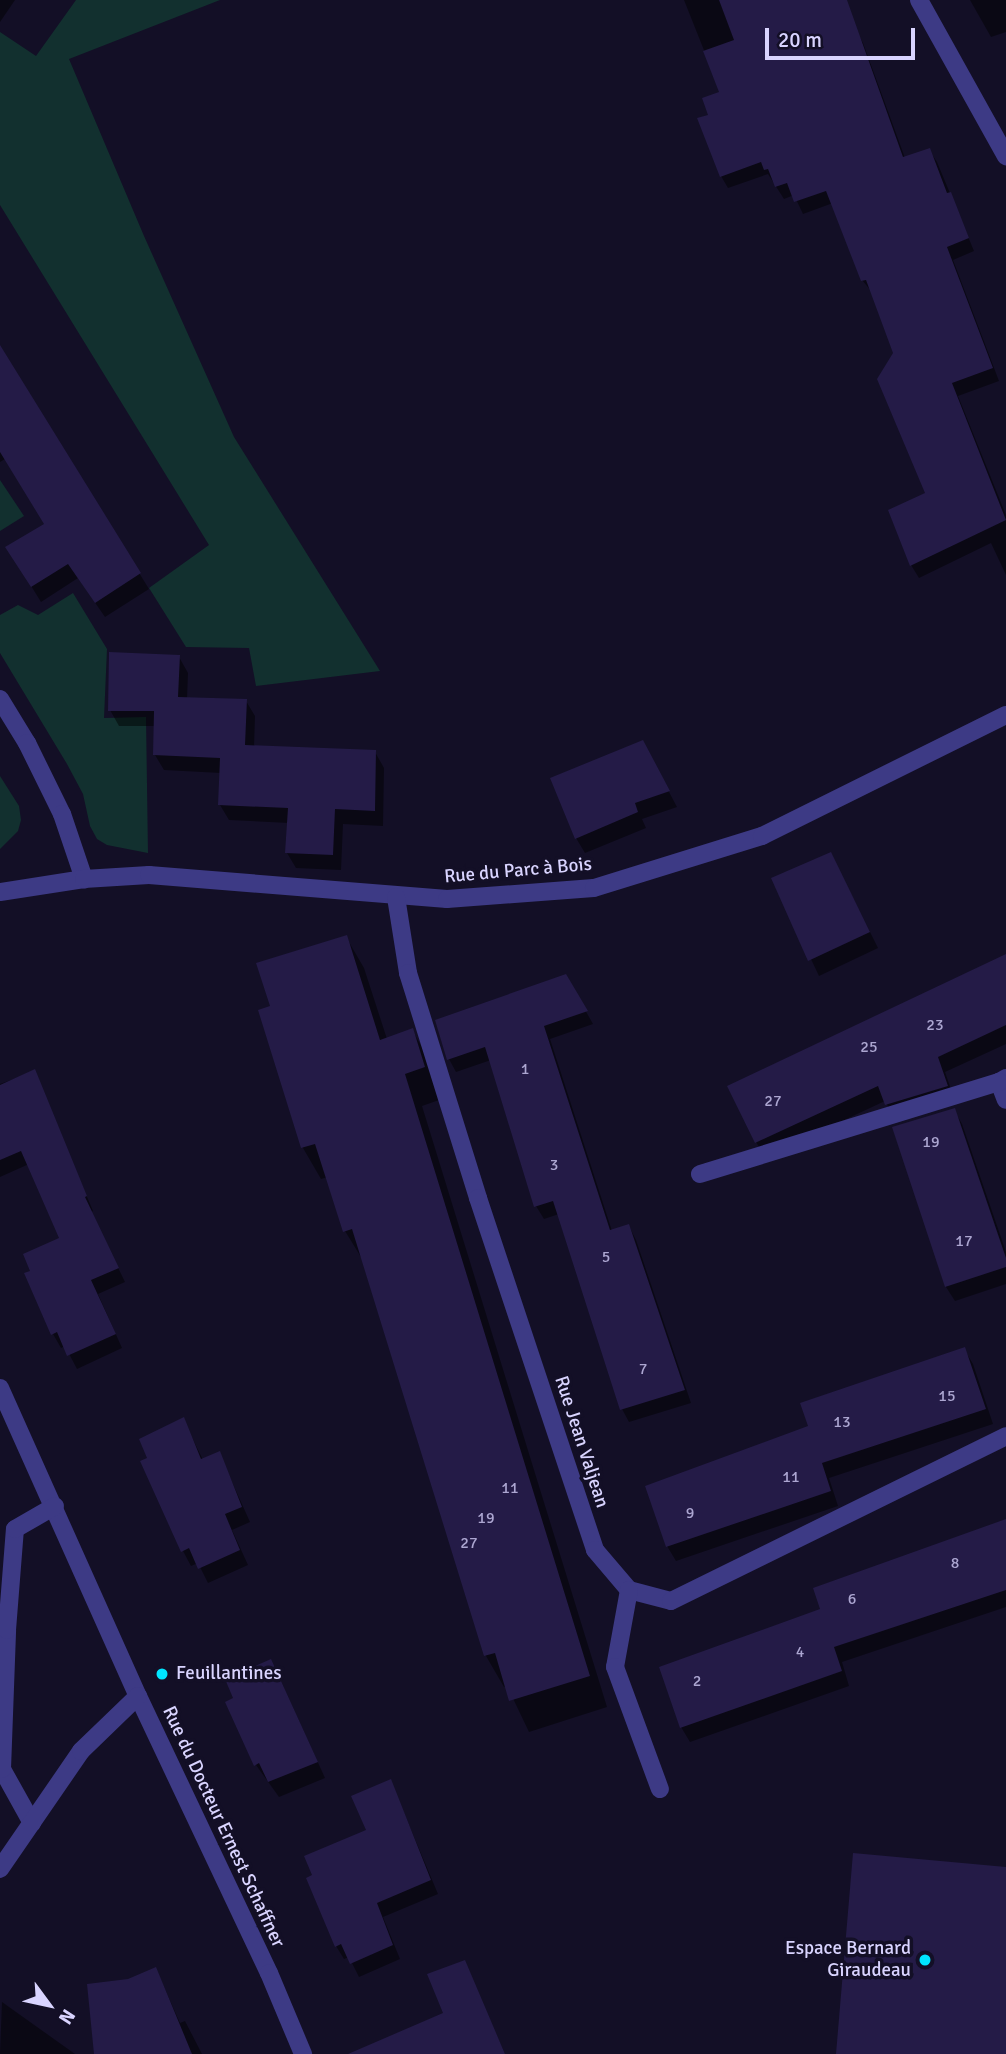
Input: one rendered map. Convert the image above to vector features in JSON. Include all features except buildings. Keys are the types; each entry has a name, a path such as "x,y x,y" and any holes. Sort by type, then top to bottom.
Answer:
{"street":[{"path":"919,0 1006,156"},
{"path":"0,699 27,743 62,814 84,878"},
{"name":"Rue du Parc à Bois","path":"0,892 84,878 149,875 313,886 396,897 447,899 594,888 762,836 1006,715"},
{"name":"Rue Jean Valjean","path":"396,897 408,973 478,1198 595,1550 629,1590"},
{"path":"700,1174 1003,1079 1006,1100"},
{"name":"Rue du Docteur Ernest Schaffner","path":"0,1388 138,1696 269,1973 303,2054"},
{"path":"660,1789 615,1667 629,1590 671,1601 1006,1436"},
{"path":"32,1822 2,1769 7,1630 15,1529 55,1506"},
{"path":"0,1869 81,1751 138,1696"}],"green space":[{"path":"76,0 220,0 69,59 234,437 380,671 256,686 249,648 186,647 149,588 209,545 0,205 0,32 36,56"},
{"path":"0,480 24,516 0,531"},
{"path":"73,593 107,649 104,718 146,717 148,853 107,845 97,839 90,826 83,794 0,653 0,615 18,605 38,615"},
{"path":"0,776 19,806 21,820 18,831 0,849"}],"place":[{"name":"Feuillantines","path":"162,1674"},
{"name":"Espace Bernard Giraudeau","path":"925,1960"}]}
